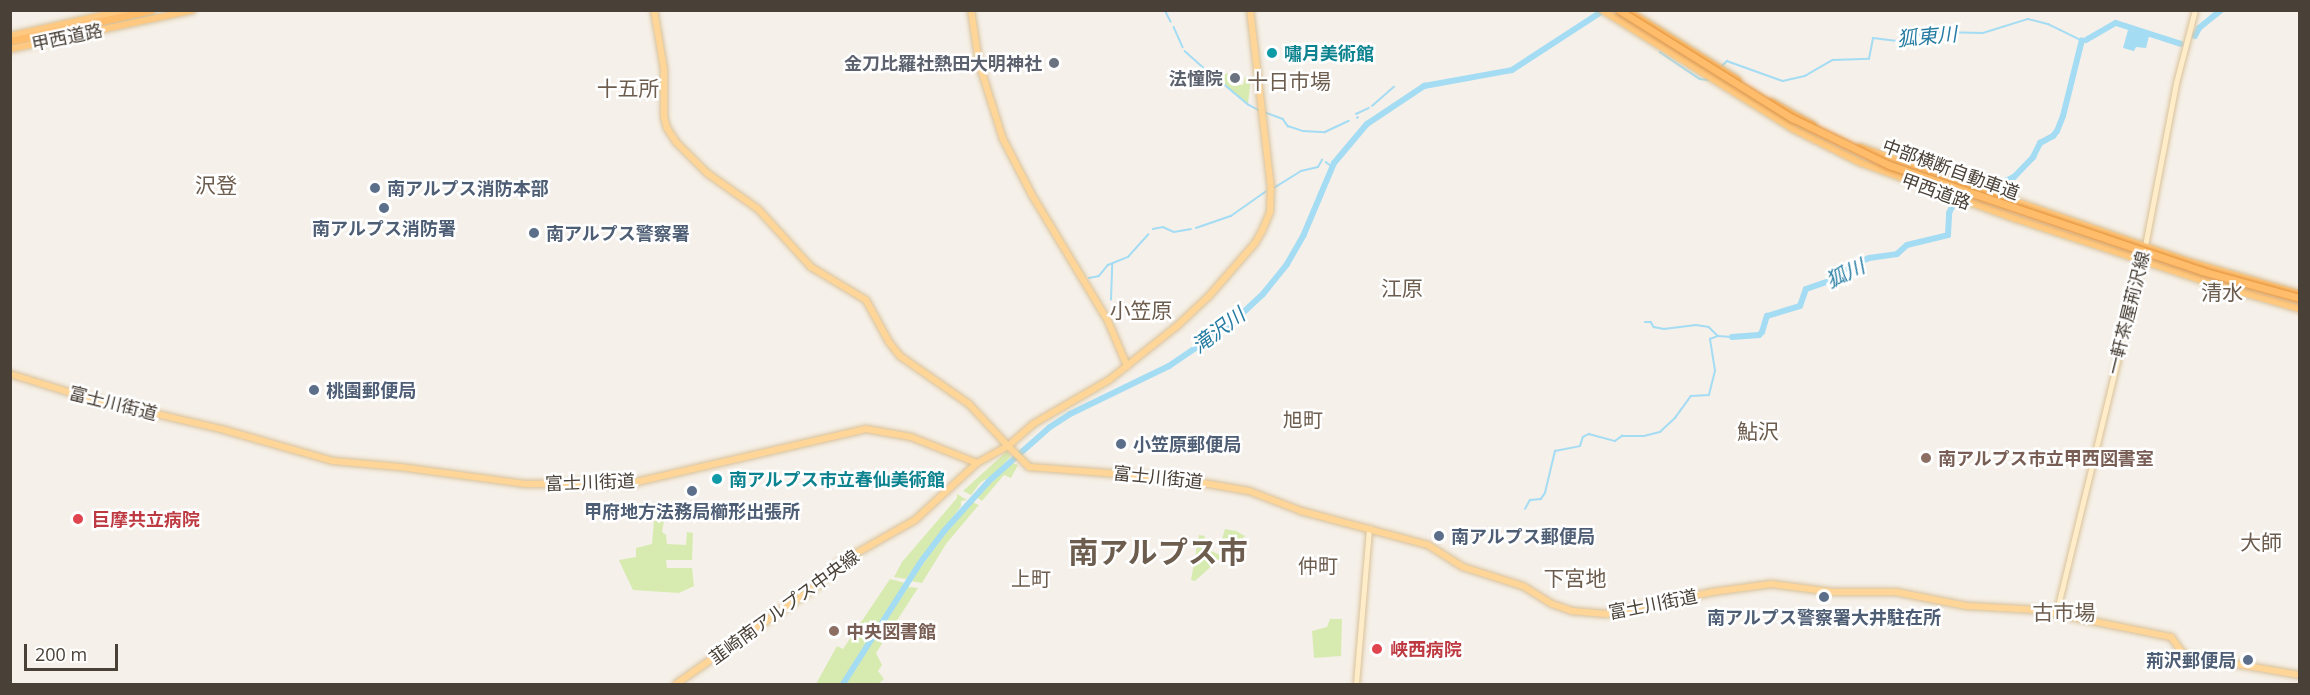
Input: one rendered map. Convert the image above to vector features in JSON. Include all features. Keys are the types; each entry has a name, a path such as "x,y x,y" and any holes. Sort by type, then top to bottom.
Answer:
{"highway":[{"name":"甲西道路","path":"10,39 125,10"},
{"path":"10,39 140,10"},
{"path":"10,39 152,10"},
{"name":"甲西道路","path":"10,50 193,10"},
{"name":"甲西道路","path":"1602,10 1765,113 1841,154 1940,193 2052,231 2141,261 2300,309"},
{"name":"中部横断自動車道","path":"1619,10 1792,118 1889,165 2228,279 2300,298"},
{"name":"甲西道路","path":"1627,10 1777,105 1824,131 1876,154 2020,205 2238,277 2300,294"},
{"path":"2020,205 2052,231"}],"main road":[{"name":"富士川街道","path":"654,10 664,69 665,123 676,142 707,173 767,217 811,267 866,300 889,342 900,356 969,404 1029,467 1123,473 1231,486 1298,510 1428,546 1463,567 1523,586 1557,607 1591,614 1606,614 1712,592 1775,584 1832,592 1896,592 1967,606 2017,608 2056,614 2171,637 2184,655 2300,675"},
{"path":"971,10 986,89 1012,158 1108,321 1127,366"},
{"path":"977,463 1009,447 1033,424 1101,385 1127,366 1200,306 1256,243 1268,218 1271,188 1250,10"},
{"name":"一軒茶屋荊沢線","path":"2056,614 2145,246 2176,83 2195,10"},
{"name":"富士川街道","path":"10,374 88,398 214,428 317,458 505,482 632,483 866,429 911,437 977,463"},
{"name":"韮崎南アルプス中央線","path":"676,684 818,585 839,563 915,520 977,463"},
{"path":"1356,684 1369,528"}],"green space":[{"path":"1232,72 1231,84 1243,85 1245,77 1251,78 1248,104 1216,77"},
{"path":"1007,451 1011,456 998,471 980,483 971,495 963,491"},
{"path":"1012,463 1018,465 1011,478 1004,475 982,501 976,497"},
{"path":"957,494 967,500 961,501 961,506 906,579 894,577 902,562 957,498"},
{"path":"972,502 979,505 946,544 922,583 911,581 943,536"},
{"path":"654,521 664,521 662,532 666,535 667,544 686,545 687,532 693,533 692,560 666,560 667,568 692,568 694,586 679,593 633,590 619,560 636,557 636,548 652,544"},
{"path":"1225,529 1245,536 1234,547 1222,539"},
{"path":"1199,535 1205,536 1202,547 1220,555 1223,551 1226,553 1195,581 1191,580"},
{"path":"890,579 909,584 887,619 908,587 918,588 876,653 882,665 878,671 884,679 878,684 845,684 869,646 843,684 816,684 837,646 843,649"},
{"path":"1330,619 1342,619 1341,656 1314,658 1312,631 1327,627"}],"water":[{"path":"2128,30 2149,36 2146,48 2136,47 2134,51 2123,48"}],"waterway":[{"path":"1165,10 1171,22"},
{"name":"滝沢川","path":"843,684 920,563 944,531 989,481 1050,427 1070,414 1169,366 1232,323 1263,294 1287,264 1304,234 1334,163 1367,124 1424,86 1512,70 1604,10"},
{"name":"狐川","path":"2195,36 2199,28 2221,10"},
{"name":"狐東川","path":"1722,66 1727,61 1783,81 1805,76 1833,60 1869,59 1873,38 1907,42 1921,34 1937,32 1983,33 2028,19 2048,24 2081,40"},
{"name":"狐川","path":"2086,40 2116,23 2181,44"},
{"path":"1174,27 1183,47"},
{"name":"狐川","path":"1984,186 2000,184 2014,177 2033,157 2040,143 2057,131 2063,116 2082,40"},
{"path":"1185,51 1207,71"},
{"name":"狐東川","path":"1660,52 1700,79 1708,80"},
{"path":"1212,74 1249,105 1259,110"},
{"path":"1372,106 1394,87"},
{"path":"1356,114 1369,108"},
{"path":"1264,112 1283,119 1288,126 1303,131 1325,132 1349,121"},
{"path":"1274,188 1301,171 1318,167 1322,160"},
{"name":"滝沢川","path":"1326,162 1333,167"},
{"path":"1196,228 1231,216 1265,192"},
{"name":"狐川","path":"1732,337 1759,335 1767,316 1800,306 1806,289 1832,280 1848,267 1869,258 1897,254 1907,245 1948,235 1949,213 1953,205"},
{"path":"1153,229 1163,227 1174,232 1191,229"},
{"path":"1089,278 1099,276 1108,265 1128,257 1148,235"},
{"path":"1111,300 1112,265"},
{"path":"1645,322 1651,322 1654,327 1664,329 1696,325 1709,327 1717,335"},
{"path":"1525,509 1530,500 1541,499 1545,493 1555,451 1580,446 1583,437 1589,434 1615,441 1622,436 1644,436 1660,432 1675,418 1691,396 1709,395 1715,371 1710,339 1718,336 1732,337"}],"place":[{"name":"嘯月美術館","path":"1272,53"},
{"name":"金刀比羅社熱田大明神社","path":"1054,63"},
{"name":"法憧院","path":"1235,78"},
{"name":"南アルプス消防本部","path":"375,188"},
{"name":"南アルプス消防署","path":"384,208"},
{"name":"南アルプス警察署","path":"534,233"},
{"name":"桃園郵便局","path":"314,390"},
{"name":"小笠原郵便局","path":"1121,444"},
{"name":"南アルプス市立甲西図書室","path":"1926,458"},
{"name":"南アルプス市立春仙美術館","path":"717,479"},
{"name":"甲府地方法務局櫛形出張所","path":"692,491"},
{"name":"巨摩共立病院","path":"78,519"},
{"name":"南アルプス郵便局","path":"1439,536"},
{"name":"南アルプス警察署大井駐在所","path":"1824,597"},
{"name":"中央図書館","path":"834,631"},
{"name":"峡西病院","path":"1377,649"},
{"name":"荊沢郵便局","path":"2248,660"}],"district":[{"name":"十日市場","path":"1289,81"},
{"name":"十五所","path":"628,88"},
{"name":"沢登","path":"216,185"},
{"name":"江原","path":"1402,288"},
{"name":"清水","path":"2222,292"},
{"name":"小笠原","path":"1141,310"},
{"name":"旭町","path":"1303,419"},
{"name":"鮎沢","path":"1758,431"},
{"name":"大師","path":"2261,542"},
{"name":"南アルプス市","path":"1158,552"},
{"name":"仲町","path":"1318,565"},
{"name":"上町","path":"1031,578"},
{"name":"下宮地","path":"1575,578"},
{"name":"古市場","path":"2064,612"}]}
